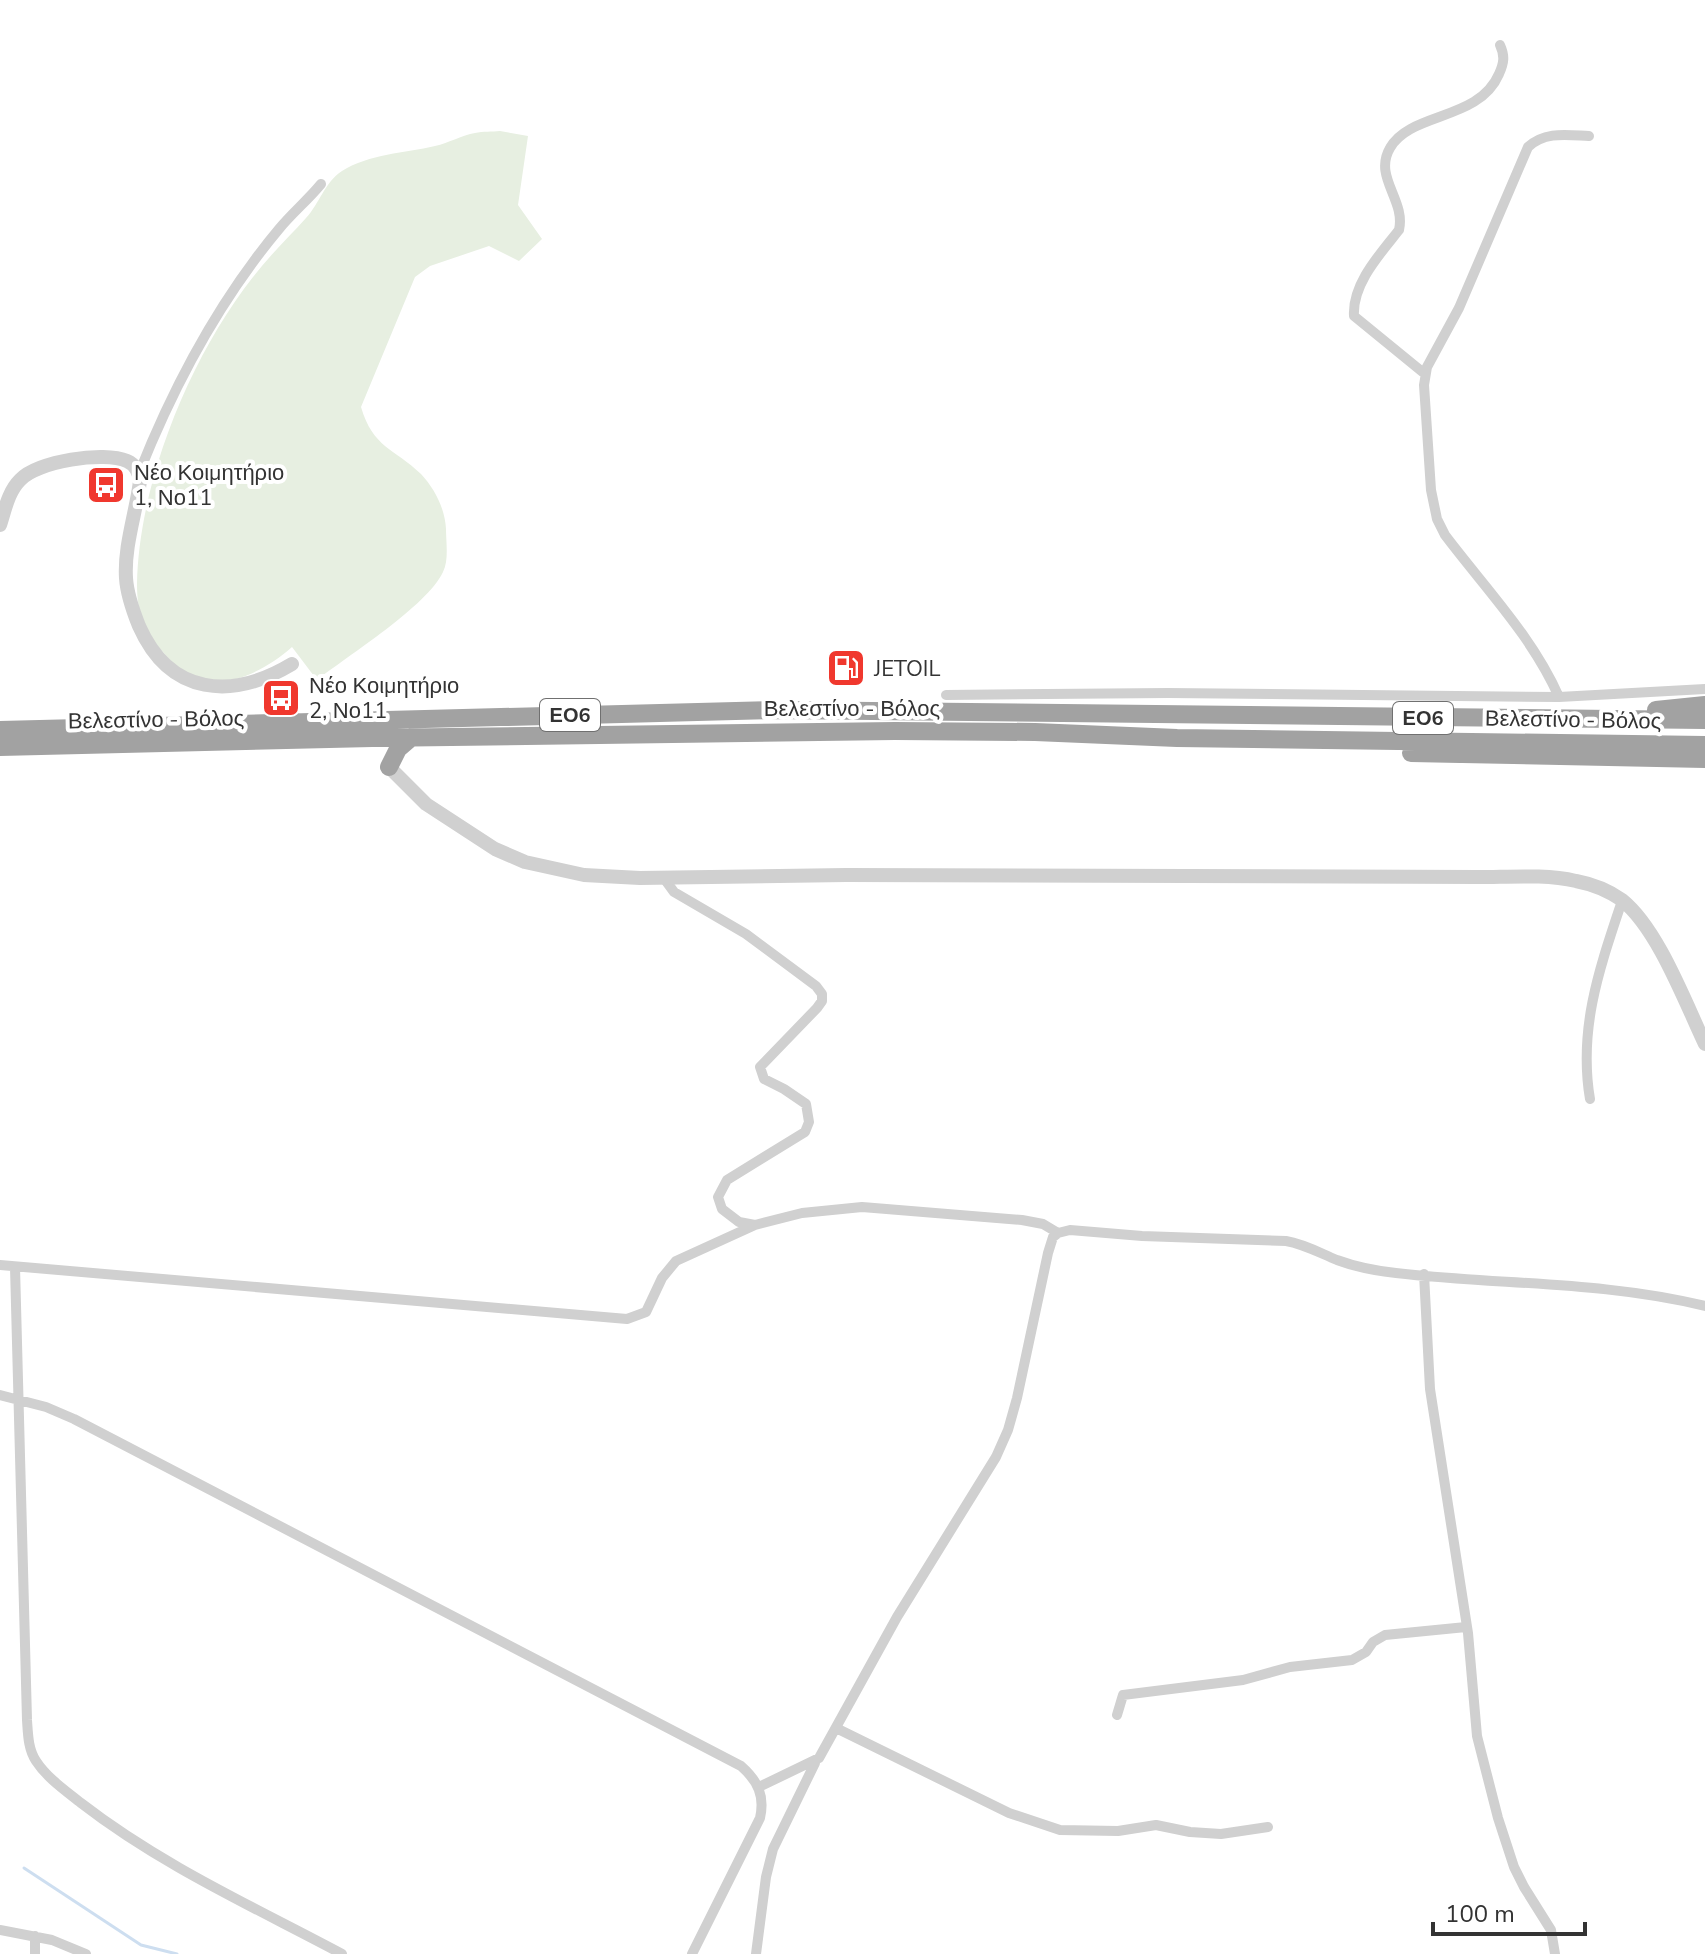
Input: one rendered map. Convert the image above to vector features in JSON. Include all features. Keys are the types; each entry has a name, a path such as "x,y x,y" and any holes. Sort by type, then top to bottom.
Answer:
{"highway":[{"path":"1555,720 1705,705"},
{"name":"Βελεστίνο - Βόλος","path":"0,730 776,710 1705,720"},
{"name":"Βελεστίνο - Βόλος","path":"0,747 412,737 895,731 1705,745"},
{"path":"389,767 398,749 412,737"},
{"path":"372,738 389,767"},
{"path":"1177,738 1282,749 1705,759"}],"street":[{"path":"1425,374 1354,316 1358,289 1399,230 1401,221 1386,178 1384,162 1396,138 1487,94 1504,59 1500,45"},
{"path":"1559,697 1531,646 1445,535 1437,519 1429,472 1425,374 1459,308 1528,147 1550,135 1589,136"},
{"path":"292,664 262,679 212,687 185,679 153,651 134,614 126,570 139,473 168,403 198,343 278,230 321,184"},
{"path":"0,525 11,491 18,481 44,465 72,460 119,459 131,463 139,473"},
{"path":"946,695 1559,697 1705,689"},
{"path":"1035,693 1035,712"},
{"path":"389,767 426,804 495,849 525,862 584,875 1548,877 1577,881 1604,890 1622,901 1652,936 1705,1044"},
{"path":"663,877 674,892 746,934 816,986 822,994 817,1008 760,1067 764,1079 806,1104 809,1122 805,1132 727,1180 718,1197 722,1209 739,1222 755,1225"},
{"path":"1590,1099 1588,1012 1622,901"},
{"path":"0,1265 627,1319 646,1312 662,1278 676,1261 755,1225 802,1213 862,1207 1022,1220 1043,1224 1058,1233"},
{"path":"756,1954 766,1877 773,1849 815,1761 897,1617 1004,1441 1022,1378 1048,1253 1053,1237 1058,1233 1078,1230 1142,1236 1286,1241 1357,1266 1394,1273 1605,1289 1675,1298 1705,1306"},
{"path":"15,1267 27,1720 29,1742 35,1759 64,1790 155,1855 342,1954"},
{"path":"1424,1274 1430,1389 1466,1627 1477,1736 1514,1867 1551,1930 1555,1954"},
{"path":"0,1395 18,1398 74,1419 725,1756 747,1771 759,1787 762,1799 760,1818 692,1954"},
{"path":"1117,1715 1123,1695 1243,1680 1290,1667 1352,1660 1385,1635 1466,1627"},
{"path":"836,1728 1009,1813 1060,1830 1118,1831 1156,1825 1221,1834 1268,1827"},
{"path":"759,1787 815,1761"},
{"path":"0,1930 35,1936 86,1954"},
{"path":"35,1936 35,1954"}],"shaded area":[{"path":"500,131 528,136 518,205 542,239 519,261 489,246 430,266 415,277 361,407 378,439 421,474 438,500 446,529 447,557 443,572 405,615 317,680 292,647 261,669 237,678 212,681 188,675 169,659 150,635 142,620 137,584 147,504 158,463 189,382 209,344 253,277 306,218 331,181 342,171 375,157 435,146 470,134"}],"waterway":[{"path":"24,1868 141,1945 177,1954"}],"place":[{"name":"Νέο Κοιμητήριο 1, Νο11","path":"106,485"},
{"name":"JETOIL","path":"846,668"},
{"name":"Νέο Κοιμητήριο 2, Νο11","path":"281,698"}]}
